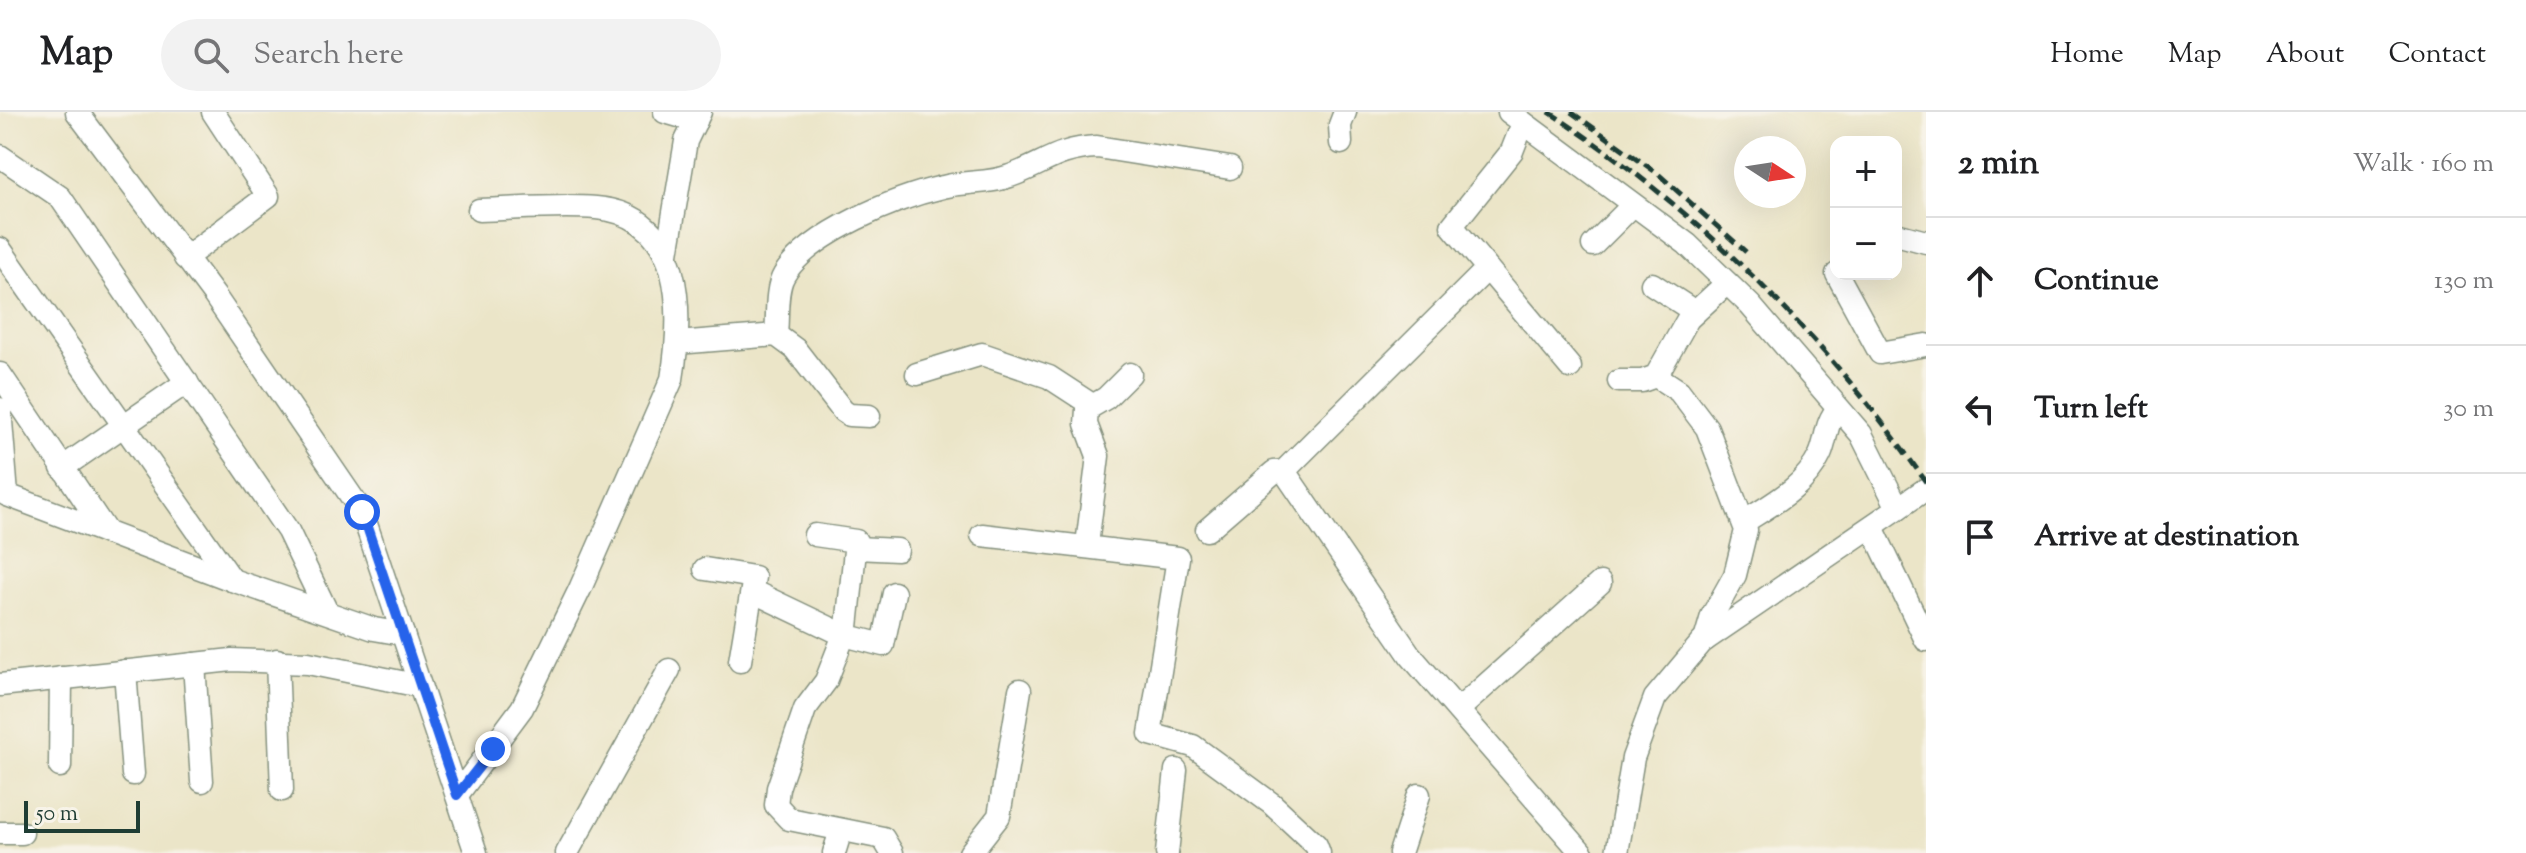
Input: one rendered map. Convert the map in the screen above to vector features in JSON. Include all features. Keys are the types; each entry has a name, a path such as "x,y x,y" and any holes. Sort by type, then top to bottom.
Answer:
{"street":[{"path":"77,112 185,258 362,512 476,853"},
{"path":"185,258 268,196 213,112"},
{"path":"665,112 698,116 686,141 667,254"},
{"path":"1341,143 1340,125 1345,112"},
{"path":"1570,367 1452,226 1512,151 1516,118 1687,244 1727,283 1838,409 1911,500 1705,640 1655,698 1633,758 1617,853"},
{"path":"776,335 784,275 805,253 857,216 946,186 1010,177 1054,154 1078,148 1097,147 1230,168"},
{"path":"0,156 60,197 288,531 326,610"},
{"path":"1593,245 1633,205"},
{"path":"457,795 522,708 580,589 672,379 677,343 674,283 667,254 649,228 599,208 479,210"},
{"path":"1902,236 1926,242"},
{"path":"0,249 232,580"},
{"path":"1207,530 1274,472 1284,471 1480,276"},
{"path":"1840,280 1880,353 1926,345"},
{"path":"1619,381 1642,381 1656,376 1695,312 1727,283"},
{"path":"1652,284 1695,312"},
{"path":"677,343 776,335 795,349 843,411 849,415 869,416"},
{"path":"917,374 982,354 1049,377 1092,405"},
{"path":"0,374 107,533"},
{"path":"1087,545 1098,456 1086,424 1087,409 1106,398 1130,374"},
{"path":"1656,376 1679,391 1707,428 1746,530 1735,575 1712,616 1705,640"},
{"path":"62,468 187,382"},
{"path":"0,409 7,495 232,580 374,629 403,634"},
{"path":"1744,522 1802,480 1821,454 1831,416 1838,409"},
{"path":"1284,471 1410,655 1582,853"},
{"path":"1872,527 1926,640"},
{"path":"815,535 856,541 844,635 826,681 805,709 778,788 776,805 789,819 883,838 892,853"},
{"path":"982,535 1178,558 1150,734 1193,746 1272,804 1316,845 1319,853"},
{"path":"856,548 897,550"},
{"path":"705,569 754,577 754,592 740,661"},
{"path":"1458,710 1600,583"},
{"path":"754,592 844,635 883,645 894,593"},
{"path":"0,685 194,664 277,660 420,686"},
{"path":"277,660 282,790"},
{"path":"194,664 202,781"},
{"path":"567,853 669,670"},
{"path":"125,671 133,774"},
{"path":"60,766 61,678"},
{"path":"970,853 999,816 1020,690"},
{"path":"1167,853 1176,770"},
{"path":"1400,853 1419,795"},
{"path":"834,853 841,830"}],"railway":[{"path":"1549,112 1657,191 1756,279 1845,376 1926,482"},
{"path":"1571,112 1657,173 1746,252"}],"route":[{"path":"362,512 457,795 493,749"}]}
